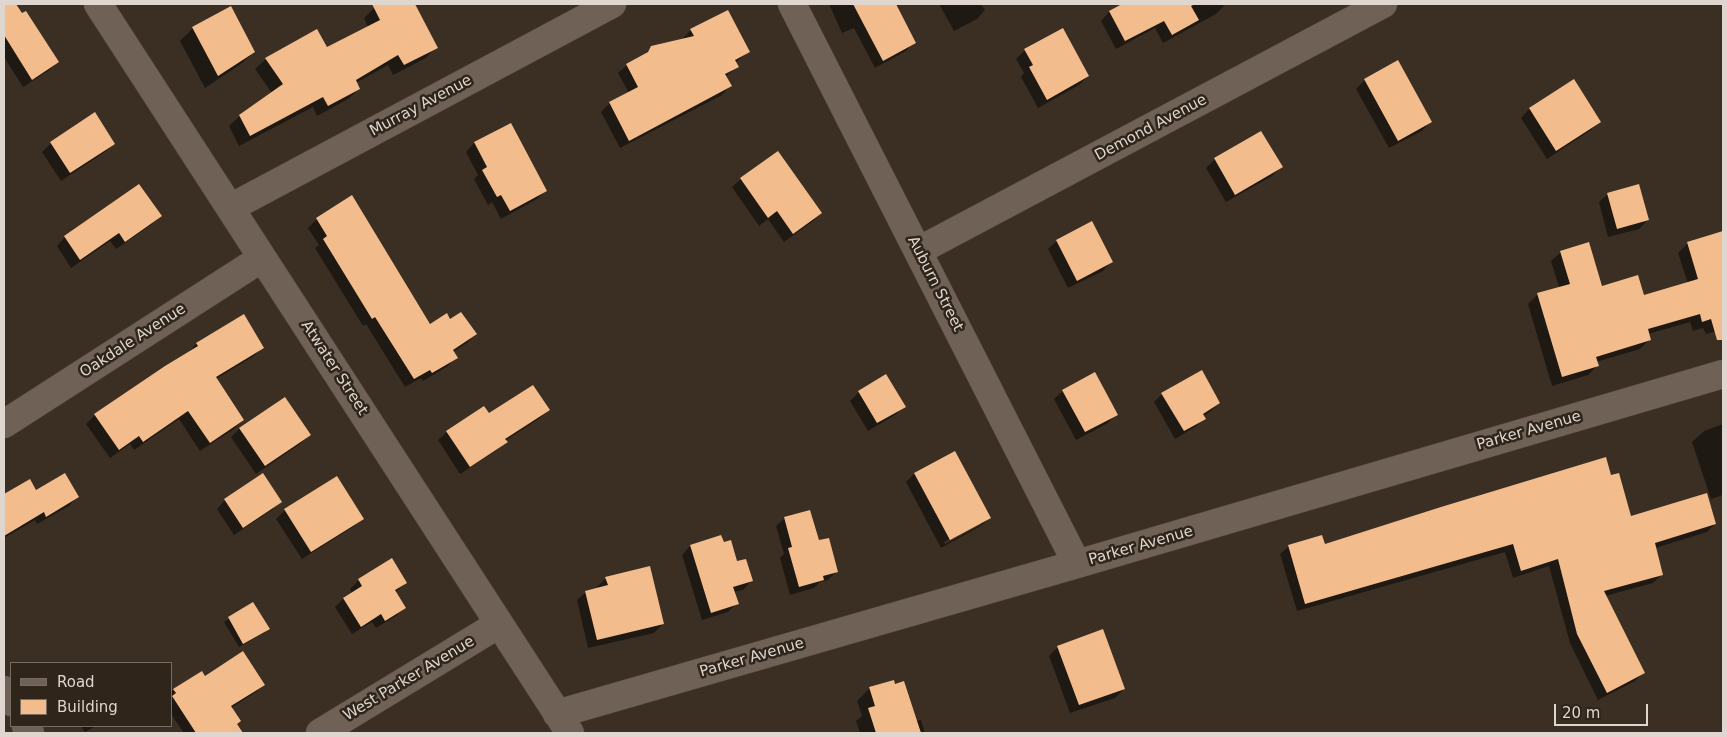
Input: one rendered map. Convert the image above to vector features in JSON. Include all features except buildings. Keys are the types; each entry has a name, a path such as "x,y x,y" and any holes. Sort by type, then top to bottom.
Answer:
{"street":[{"name":"Atwater Street","path":"98,4 564,724"},
{"name":"Murray Avenue","path":"230,208 612,4"},
{"name":"Auburn Street","path":"792,4 1078,564"},
{"name":"Demond Avenue","path":"918,251 1383,4"},
{"name":"Oakdale Avenue","path":"4,424 262,258"},
{"name":"Parker Avenue","path":"564,724 1078,564 1723,374"},
{"name":"West Parker Avenue","path":"320,733 499,624"}]}
